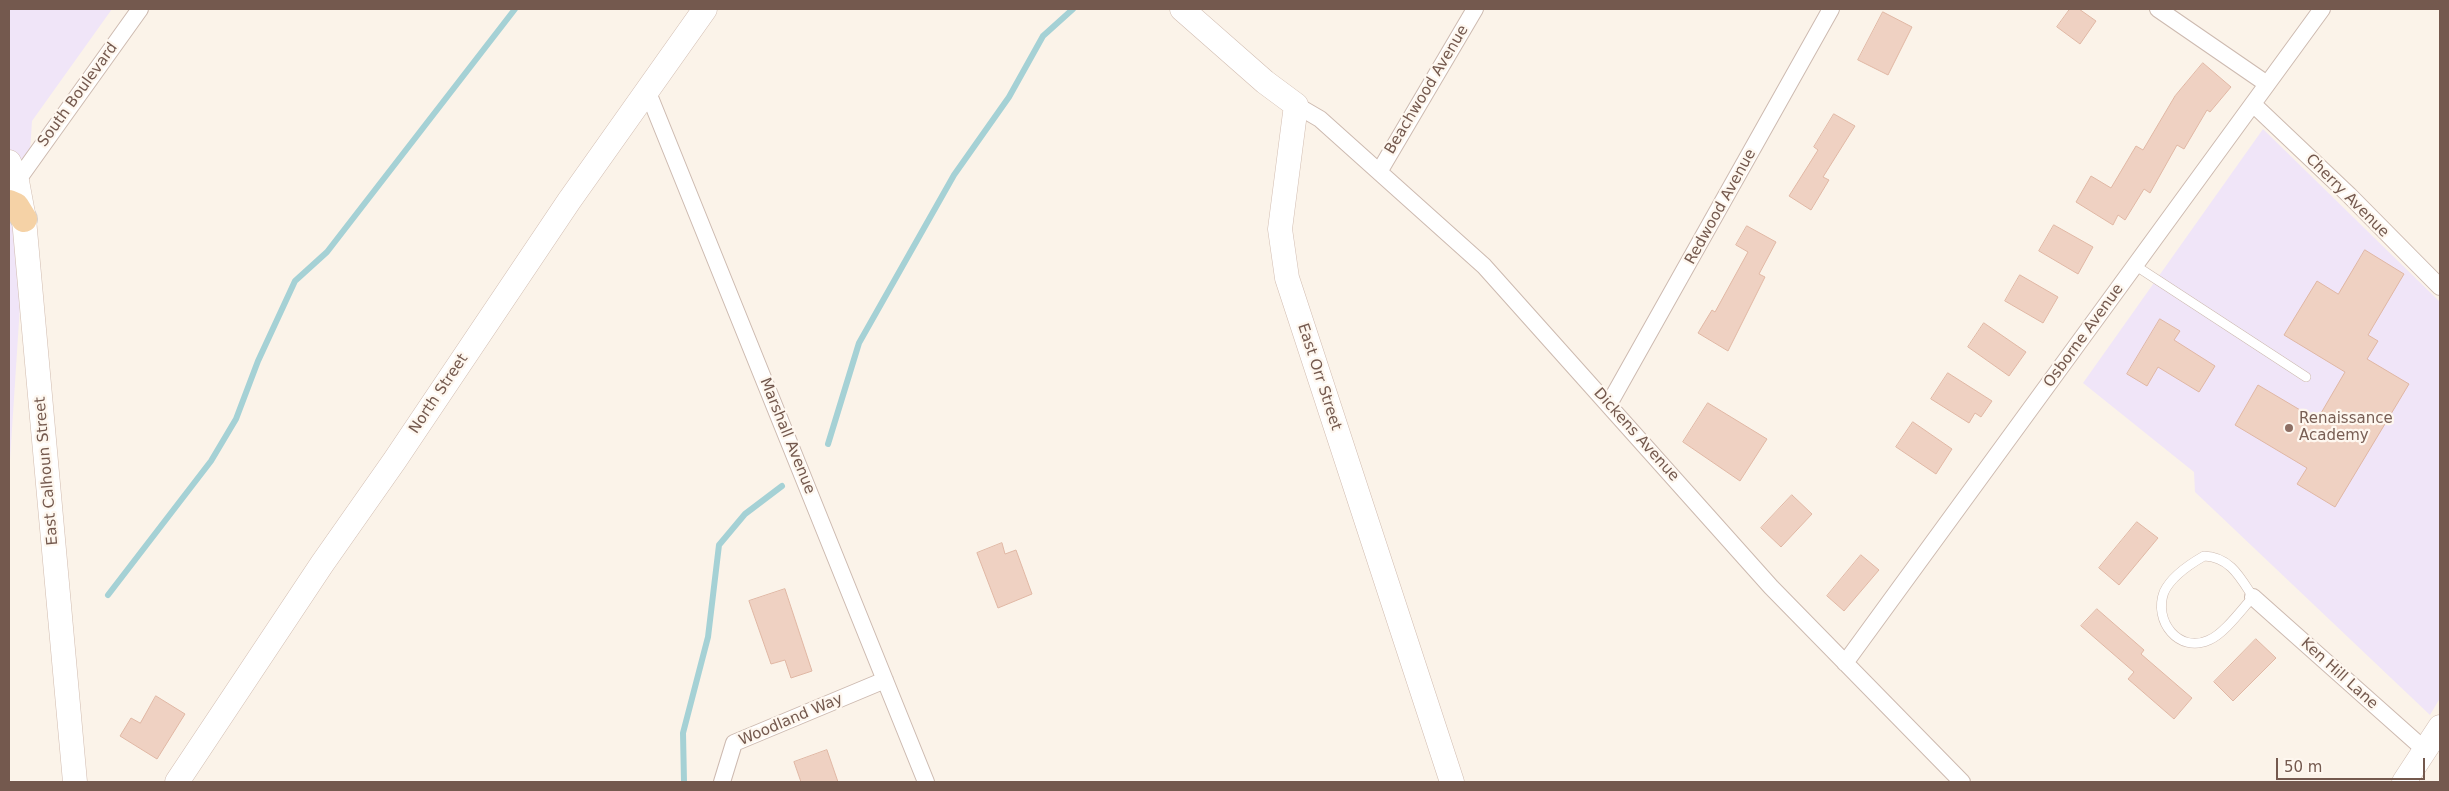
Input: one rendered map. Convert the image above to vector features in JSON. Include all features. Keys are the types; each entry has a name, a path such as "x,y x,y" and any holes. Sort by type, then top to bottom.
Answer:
{"street":[{"name":"South Boulevard","path":"15,191 140,9"},
{"name":"North Street","path":"177,782 322,564 647,90 705,9"},
{"path":"1182,9 1265,82 1296,105"},
{"name":"Beachwood Avenue","path":"1379,172 1476,9"},
{"name":"Redwood Avenue","path":"1609,404 1831,9"},
{"path":"2158,9 2267,84"},
{"name":"Osborne Avenue","path":"1845,663 2322,9"},
{"name":"Marshall Avenue","path":"647,90 926,782"},
{"name":"Cherry Avenue","path":"2253,104 2348,195 2440,288"},
{"name":"Dickens Avenue","path":"1296,105 1320,119 1484,266 1771,587 1962,782"},
{"name":"East Orr Street","path":"1296,105 1280,229 1287,278 1452,782"},
{"name":"East Calhoun Street","path":"15,191 75,782"},
{"name":"Ken Hill Lane","path":"2253,597 2425,750"},
{"name":"Woodland Way","path":"722,782 734,742 885,680"},
{"path":"2404,782 2440,727"}],"lane":[{"path":"2136,266 2306,377"},
{"path":"2204,556 2216,556 2230,565 2253,597 2210,640 2193,644 2174,637 2165,626 2161,610 2164,592 2191,564 2204,556"}],"shaded area":[{"path":"9,9 112,9 32,121 9,475"},
{"name":"Renaissance Academy","path":"2263,129 2440,302 2440,698 2430,715 2195,492 2194,472 2083,383"}],"building":[{"path":"2070,9 2079,9 2096,21 2080,44 2057,27"},
{"path":"1883,12 1912,27 1888,75 1858,60"},
{"path":"2203,63 2231,87 2210,112 2207,110 2184,149 2177,145 2150,193 2144,189 2125,220 2118,215 2113,225 2076,202 2091,176 2111,188 2136,146 2143,150 2175,96"},
{"path":"1834,114 1855,126 1823,177 1829,180 1811,210 1789,196 1818,150 1814,147"},
{"path":"2054,225 2093,247 2078,274 2039,251"},
{"path":"1747,226 1776,242 1759,274 1765,277 1728,351 1698,333 1712,310 1715,312 1748,252 1736,245"},
{"path":"2365,250 2404,274 2368,335 2378,341 2367,359 2409,384 2335,507 2297,484 2307,468 2235,425 2258,385 2317,420 2345,372 2284,335 2317,281 2338,294"},
{"path":"2020,275 2058,297 2043,323 2005,301"},
{"path":"2160,319 2180,331 2174,340 2215,366 2199,392 2158,367 2147,386 2127,374"},
{"path":"1984,323 2026,352 2009,376 1968,347"},
{"path":"1948,373 1992,401 1981,417 1975,413 1969,423 1931,399"},
{"path":"1708,403 1767,439 1740,481 1683,442"},
{"path":"1913,422 1952,449 1936,474 1896,447"},
{"path":"1792,495 1812,514 1781,547 1761,528"},
{"path":"2137,522 2158,538 2119,585 2099,568"},
{"path":"1002,543 1005,554 1016,550 1032,594 998,608 977,553"},
{"path":"1861,555 1879,570 1844,611 1827,596"},
{"path":"785,589 812,671 791,678 785,660 771,664 749,601"},
{"path":"2097,609 2144,650 2141,654 2192,698 2174,719 2128,679 2134,672 2081,626"},
{"path":"2256,639 2276,658 2233,701 2214,682"},
{"path":"156,696 185,714 157,759 120,736 131,718 140,723"},
{"path":"827,750 838,782 801,782 794,762"}],"waterway":[{"path":"108,595 211,461 236,419 258,361 295,281 327,252 515,9"},
{"path":"828,444 859,343 954,175 1009,97 1043,36 1073,9"},
{"path":"684,782 683,733 708,637 719,545 745,514 782,486"}],"place":[{"name":"Renaissance Academy","path":"2289,428"}]}
